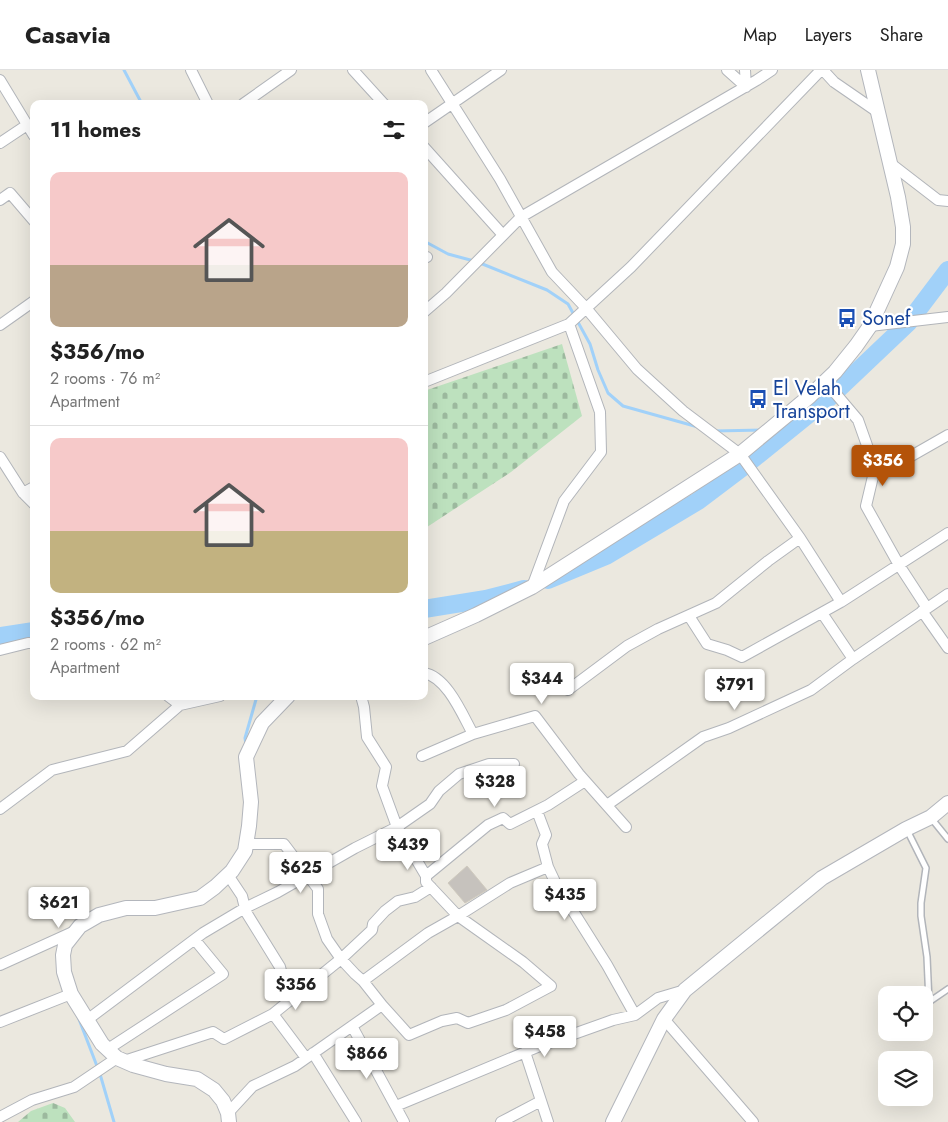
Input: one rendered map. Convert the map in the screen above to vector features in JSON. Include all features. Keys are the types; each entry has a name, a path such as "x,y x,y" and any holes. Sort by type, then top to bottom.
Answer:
{"main road":[{"path":"428,636 468,619 532,587 740,454 825,381 856,346 870,326 897,266 903,244 903,227 899,204 868,70"},
{"path":"229,1117 223,1101 214,1090 197,1079 166,1074 116,1056 102,1044 71,994 64,972 63,956 65,945 76,930 99,915 126,908 155,908 200,898 216,887 228,875 245,851 251,802 246,757 262,723 284,700"},
{"path":"613,1122 664,1019 685,990 822,878 906,829 931,817 948,802"}],"street":[{"path":"191,70 206,100"},
{"path":"248,100 291,70"},
{"path":"353,70 380,100"},
{"path":"431,70 500,179 552,272 586,308 637,369 683,411 740,454 800,538 841,602"},
{"path":"428,120 502,70"},
{"path":"728,70 746,87"},
{"path":"745,70 746,87"},
{"path":"428,308 521,217 746,87 772,70"},
{"path":"428,380 568,324 631,267 822,70 834,82 879,113"},
{"path":"0,80 30,130"},
{"path":"0,143 27,125"},
{"path":"428,151 503,235"},
{"path":"890,163 938,200 948,201"},
{"path":"0,200 10,193 30,216"},
{"path":"0,325 30,304"},
{"path":"870,326 948,317"},
{"path":"532,587 564,501 601,452 600,412 568,324"},
{"path":"825,381 858,420 875,468 866,506 898,565 948,648"},
{"path":"875,468 885,471 948,435"},
{"path":"0,456 23,493 30,500"},
{"path":"23,493 30,489"},
{"path":"688,616 708,644 742,657 841,602 948,533"},
{"path":"568,690 627,646 658,629 716,603 768,560 800,538"},
{"path":"607,805 703,737 729,728 811,690 948,594"},
{"path":"822,613 853,659"},
{"path":"0,650 30,643"},
{"path":"428,673 445,686 473,734"},
{"path":"173,700 180,705"},
{"path":"0,809 52,770 127,752 180,705 202,700"},
{"path":"246,844 284,844 318,889 318,914 327,939 341,959 363,980 409,1035 442,1021 457,1018 468,1023 506,1010 551,986 523,962 458,916 426,882 426,876 397,827 382,786 386,767 367,737 362,700"},
{"path":"422,756 473,734 535,716 585,781 626,827"},
{"path":"87,1020 194,940 245,908 397,827 430,804 439,791 459,774 489,764 514,764"},
{"path":"426,876 488,825 503,818 510,824 537,811 585,781"},
{"path":"537,811 546,835 542,844 548,867 556,884 607,964 635,1015"},
{"path":"363,980 428,933 510,883 548,867"},
{"path":"228,875 242,896 245,908 280,967 283,979 292,998"},
{"path":"116,1056 213,1032 224,1039 273,1014 341,959 372,930 373,924 385,911 398,901 415,897 431,887"},
{"path":"0,965 76,930"},
{"path":"0,1117 32,1100 74,1087 223,974 194,940"},
{"path":"396,1106 525,1052 613,1020 635,1015 658,998 685,990"},
{"path":"0,1022 71,994"},
{"path":"229,1117 253,1086 295,1066 382,1005"},
{"path":"273,1014 309,1056 356,1122"},
{"path":"664,1019 753,1122"},
{"path":"352,1026 403,1122"},
{"path":"525,1052 548,1122"},
{"path":"501,1122 541,1101"}],"lane":[{"path":"931,817 948,839"},
{"path":"906,829 926,868 921,916 927,957 928,1002 948,989"}],"green space":[{"path":"562,344 582,416 511,472 428,526 428,390"},
{"path":"53,1103 65,1108 75,1122 18,1122 31,1111"}],"building":[{"path":"467,866 487,890 465,903 448,883"}],"waterway":[{"path":"124,70 140,100"},
{"path":"428,243 448,254 474,261"},
{"path":"480,263 547,290 568,304 590,344 608,393 623,406 698,427"},
{"path":"548,580 606,556 698,501 747,464 830,397 908,323 948,270"},
{"path":"779,428 793,426"},
{"path":"714,431 763,430"},
{"path":"428,608 486,599 524,589"},
{"path":"0,636 30,632"},
{"path":"246,745 245,738 256,700"},
{"path":"77,1014 100,1074 114,1122"}],"place":[{"name":"Sonef","path":"847,318"},
{"name":"El Velah Transport","path":"758,399"}]}
